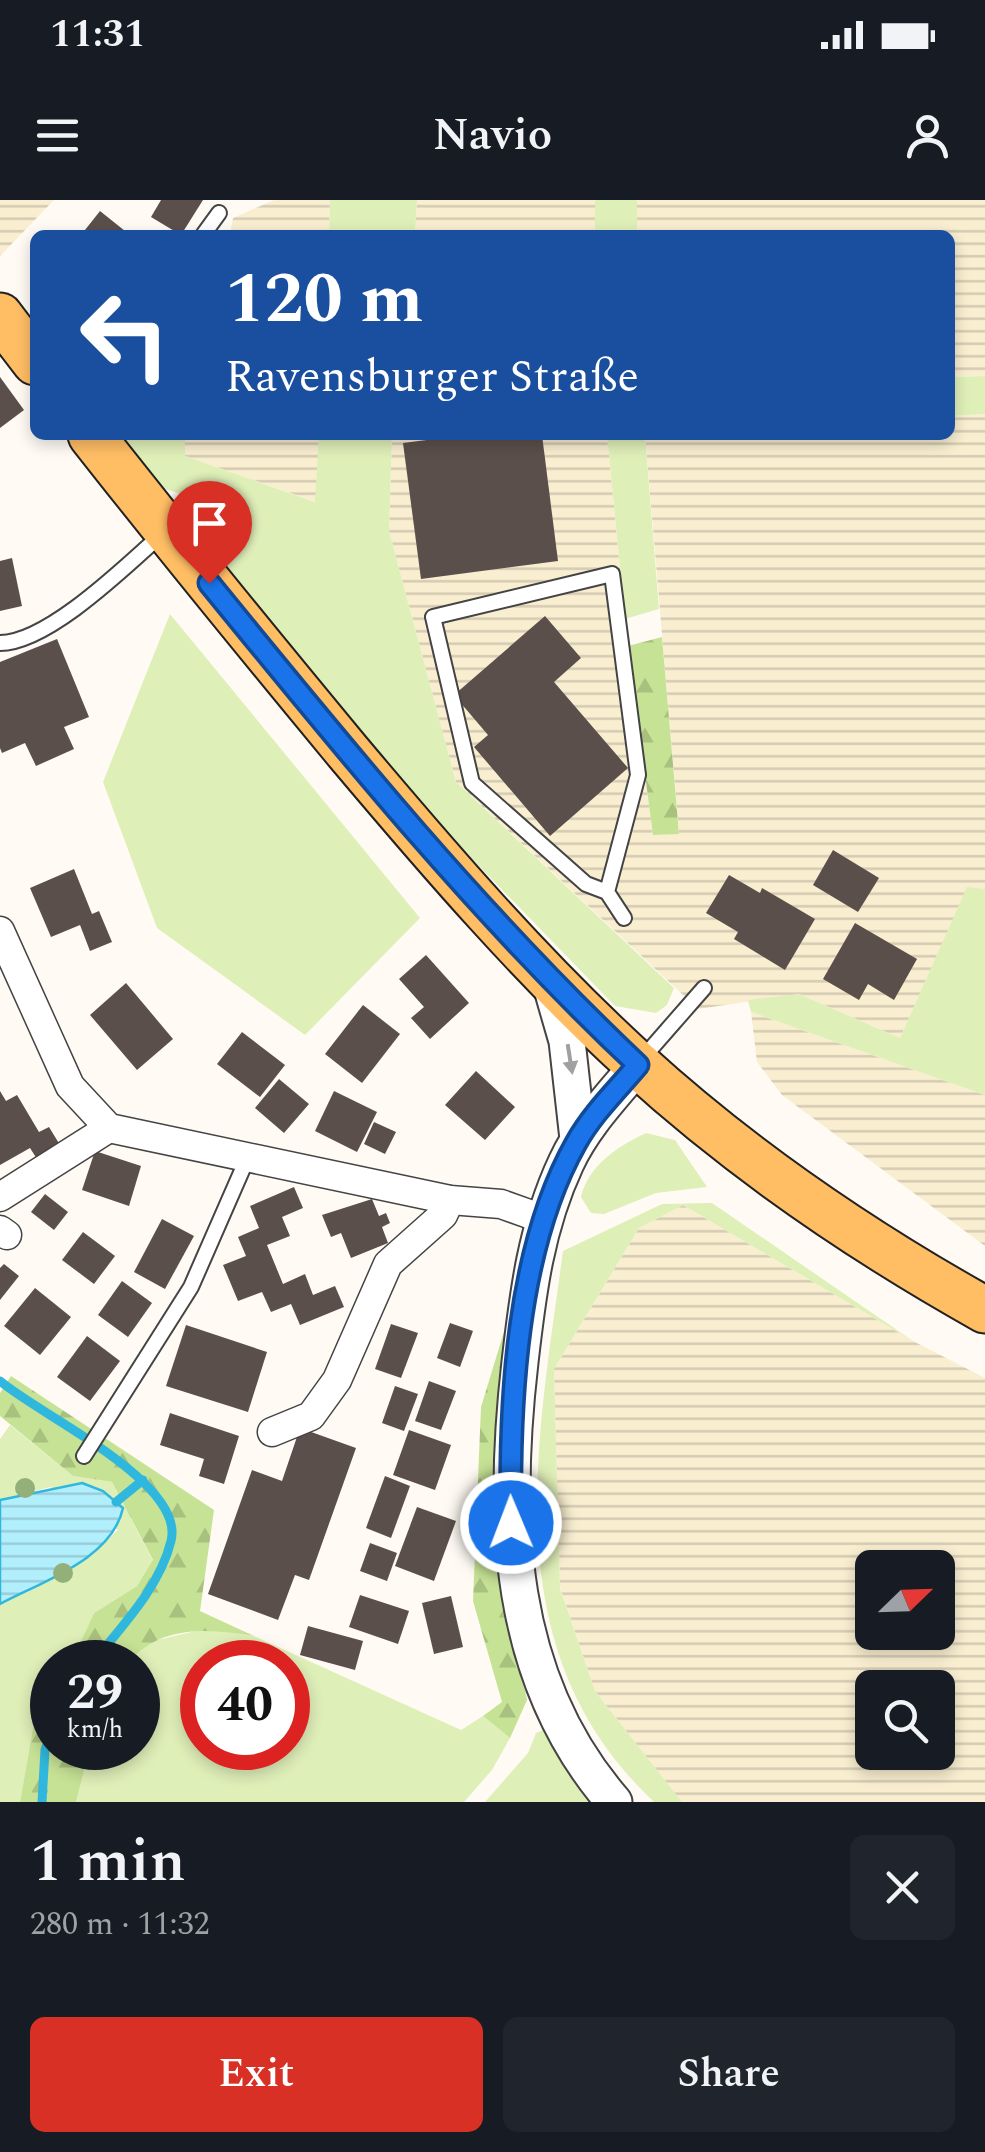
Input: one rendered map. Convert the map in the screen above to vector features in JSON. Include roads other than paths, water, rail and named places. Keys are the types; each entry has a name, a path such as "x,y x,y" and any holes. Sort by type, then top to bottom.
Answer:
{"main road":[{"path":"0,316 30,355"},
{"path":"95,440 397,810 550,982 638,1065 770,1173 898,1262 985,1310"}],"street":[{"path":"0,931 70,1086 109,1128 450,1200 501,1204 542,1219"},
{"path":"550,982 568,1041 578,1140"},
{"path":"614,1802 552,1706 525,1634 516,1591 510,1449 529,1281 542,1219 578,1140 638,1065"},
{"path":"0,1197 109,1128"},
{"path":"272,1432 311,1416 337,1380 388,1264 443,1215 450,1200"}],"lane":[{"path":"207,230 219,214"},
{"path":"0,644 43,630 166,531"},
{"path":"607,892 638,775 612,574 433,617 472,783 586,884 607,892 624,918"},
{"path":"638,1065 704,988"},
{"path":"84,1456 190,1286 248,1159"}],"water":[{"path":"82,1483 103,1491 123,1508 116,1526 91,1555 0,1604 0,1500"}],"waterway":[{"path":"0,1381 134,1473 156,1496 170,1519 171,1541 166,1558 138,1606 111,1640"},
{"path":"116,1502 143,1480"},
{"path":"42,1802 44,1770"}]}
